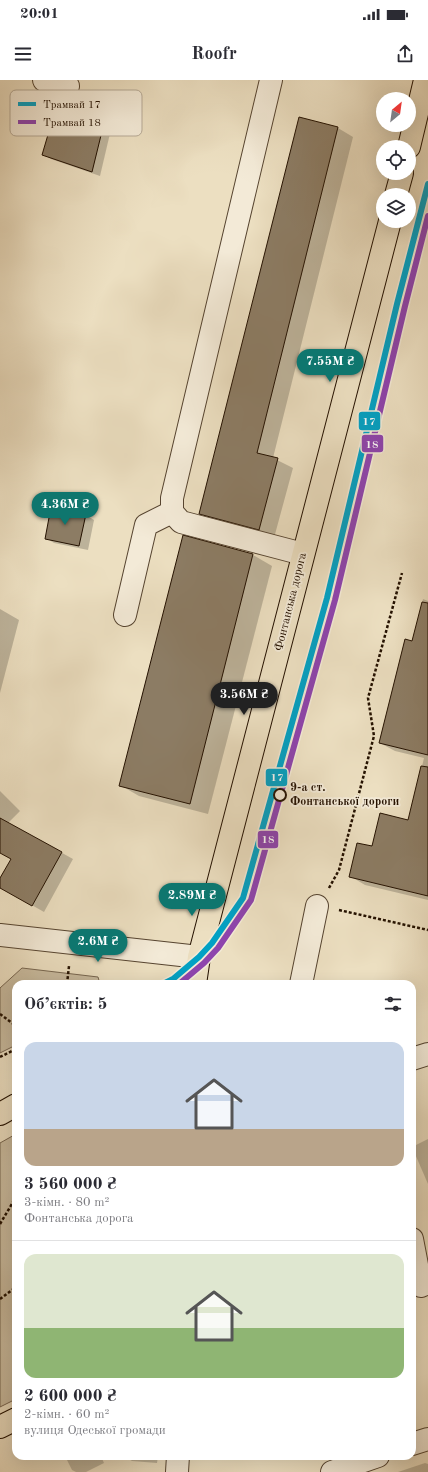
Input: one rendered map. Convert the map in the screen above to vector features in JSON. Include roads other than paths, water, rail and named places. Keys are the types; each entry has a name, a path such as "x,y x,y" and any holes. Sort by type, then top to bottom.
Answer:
{"main road":[{"path":"411,140 425,80"},
{"name":"Фонтанська дорога","path":"196,980 199,957 388,228"},
{"path":"0,1114 12,1107"},
{"path":"0,1427 12,1421"}],"street":[{"path":"44,80 68,86"},
{"path":"271,80 172,498 172,512 181,522 303,554"},
{"path":"125,616 146,525 172,512"},
{"path":"302,980 317,906"},
{"path":"0,935 199,957"},
{"path":"416,1058 428,1054"},
{"path":"416,1260 421,1286 428,1283"},
{"path":"416,1443 428,1439"},
{"path":"177,1472 178,1460"},
{"path":"332,1472 366,1460"}],"tram line":[{"name":"17","path":"171,980 199,957 212,943 243,898 327,598 397,304 428,184"},
{"name":"18","path":"184,980 204,963 218,948 251,900 335,600 428,216"}],"place":[{"name":"9-а ст. Фонтанської дороги","path":"280,795"}]}
